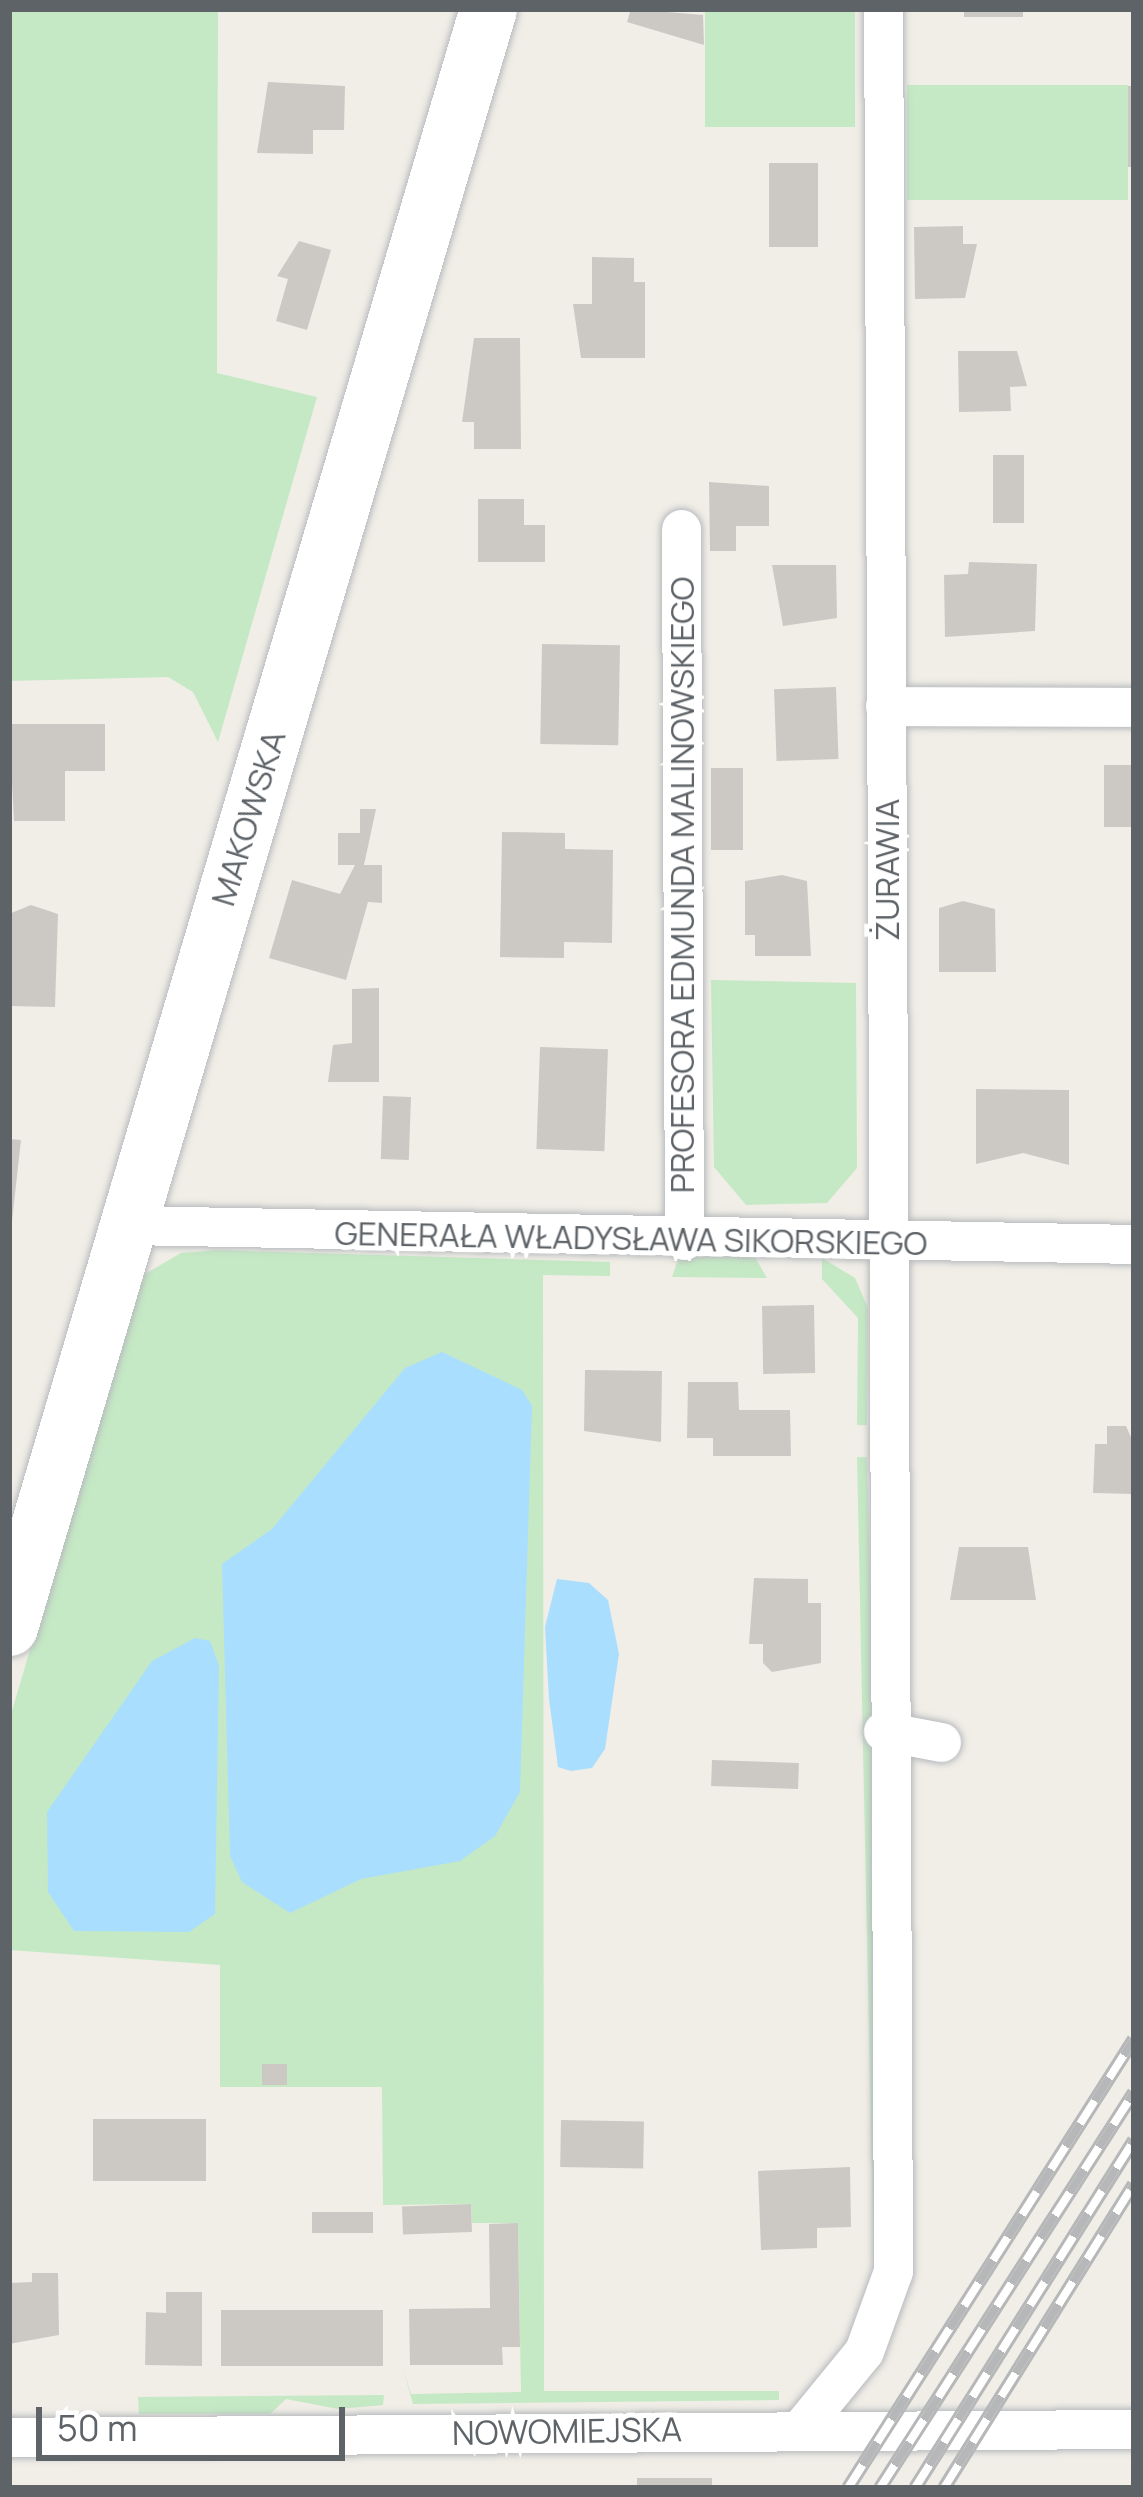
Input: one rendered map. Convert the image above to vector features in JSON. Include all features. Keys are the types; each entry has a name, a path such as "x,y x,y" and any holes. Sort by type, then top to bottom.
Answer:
{"street":[{"name":"MAKOWSKA","path":"9,1628 488,9"},
{"name":"ŻURAWIA","path":"801,2428 864,2350 891,2290 883,1731 888,1243 883,9"},
{"name":"PROFESORA EDMUNDA MALINOWSKIEGO","path":"681,529 684,1240"},
{"path":"885,706 1134,706"},
{"name":"GENERAŁA WŁADYSŁAWA SIKORSKIEGO","path":"128,1225 684,1240 1134,1244"},
{"path":"883,1731 941,1742"},
{"name":"NOWOMIEJSKA","path":"9,2437 1131,2422"}],"green space":[{"path":"9,9 218,9 217,373 317,397 218,742 193,692 168,677 9,681"},
{"path":"705,9 855,9 855,127 705,127"},
{"path":"907,85 1128,85 1128,200 907,200"},
{"path":"711,980 856,983 857,1168 827,1203 746,1205 714,1167"},
{"path":"217,1250 610,1262 610,1276 543,1275 544,2391 779,2391 779,2400 413,2404 402,2365 411,2394 521,2392 518,2223 472,2223 471,2204 383,2205 382,2087 220,2087 220,1965 9,1950 9,1721 140,1277 181,1253"},
{"path":"679,1257 755,1257 767,1278 672,1277"},
{"path":"822,1258 855,1278 868,1308 867,1425 857,1425 858,1318 822,1279"},
{"path":"857,1457 867,1457 875,1764 883,2271 874,2277"},
{"path":"384,2395 383,2405 338,2409 286,2399 270,2414 139,2414 138,2397"}],"water":[{"path":"442,1352 522,1390 532,1406 520,1792 495,1836 460,1861 361,1879 290,1913 242,1882 230,1856 222,1564 272,1529 405,1368"},
{"path":"557,1579 589,1583 608,1600 619,1654 605,1749 592,1768 571,1771 558,1767 549,1699 545,1627"},
{"path":"195,1638 210,1641 219,1665 215,1914 189,1932 74,1931 48,1892 47,1812 152,1661"}],"building":[{"path":"631,9 703,15 704,45 627,22"},
{"path":"964,9 1023,9 1023,17 964,17"},
{"path":"268,82 345,86 344,130 313,130 313,154 257,153"},
{"path":"1128,86 1134,86 1134,167 1128,167"},
{"path":"769,163 818,163 818,247 769,247"},
{"path":"963,226 963,244 977,244 965,298 915,299 914,227"},
{"path":"299,241 331,250 307,330 276,321 288,279 277,276"},
{"path":"592,257 634,258 634,282 645,282 645,358 581,358 573,304 592,304"},
{"path":"474,338 520,338 521,449 474,449 474,422 462,422"},
{"path":"958,351 1017,351 1027,386 1010,387 1011,411 959,412"},
{"path":"993,455 1024,455 1024,523 993,523"},
{"path":"709,482 769,486 769,526 736,526 736,551 710,551"},
{"path":"478,499 524,499 524,525 545,525 545,562 478,562"},
{"path":"969,562 1037,564 1035,631 945,637 944,575 968,574"},
{"path":"772,565 836,565 837,618 783,626"},
{"path":"542,644 620,645 618,745 540,744"},
{"path":"836,687 839,759 777,761 774,689"},
{"path":"9,724 105,724 105,771 65,771 65,821 14,821"},
{"path":"1104,765 1134,765 1134,827 1104,827"},
{"path":"711,768 743,768 743,850 711,850"},
{"path":"360,809 376,809 364,865 382,865 382,903 368,902 346,980 269,958 292,880 340,894 355,865 338,865 338,833 360,833"},
{"path":"502,832 565,833 565,849 613,850 612,943 564,942 564,958 500,957"},
{"path":"782,875 807,881 811,956 755,956 755,935 745,935 745,881"},
{"path":"963,901 995,909 996,972 939,972 939,908"},
{"path":"31,905 58,914 55,1007 9,1006 9,914"},
{"path":"379,988 379,1082 328,1082 333,1045 352,1043 352,989"},
{"path":"540,1047 608,1049 604,1151 536,1149"},
{"path":"976,1089 1069,1090 1069,1165 1023,1153 976,1164"},
{"path":"383,1096 411,1097 409,1160 381,1159"},
{"path":"9,1139 21,1140 12,1221 9,1220"},
{"path":"814,1305 815,1373 763,1374 762,1306"},
{"path":"585,1370 662,1371 661,1442 584,1431"},
{"path":"688,1382 738,1382 739,1410 790,1410 791,1456 713,1456 713,1438 687,1438"},
{"path":"1107,1426 1126,1426 1134,1444 1134,1494 1093,1493 1095,1444 1107,1444"},
{"path":"959,1547 1028,1547 1036,1600 950,1600"},
{"path":"754,1578 808,1579 808,1603 821,1603 821,1663 772,1672 763,1663 763,1644 749,1644"},
{"path":"712,1760 799,1763 798,1789 711,1786"},
{"path":"262,2064 287,2064 287,2085 262,2085"},
{"path":"93,2119 206,2119 206,2181 93,2181"},
{"path":"561,2120 644,2121 643,2168 560,2167"},
{"path":"850,2167 851,2227 817,2228 817,2248 761,2250 758,2171"},
{"path":"471,2204 472,2232 403,2234 402,2206"},
{"path":"312,2212 373,2212 373,2233 312,2233"},
{"path":"518,2223 520,2347 502,2347 503,2365 410,2365 409,2309 490,2308 489,2224"},
{"path":"32,2273 58,2273 59,2335 9,2344 9,2283 32,2282"},
{"path":"166,2292 202,2292 202,2366 145,2365 146,2312 166,2313"},
{"path":"221,2310 383,2310 383,2366 221,2366"},
{"path":"637,2478 712,2478 712,2488 637,2488"}],"railway":[{"path":"848,2488 1134,2039"},
{"path":"880,2488 1134,2092"},
{"path":"915,2488 1134,2140"},
{"path":"944,2488 1134,2184"}]}
